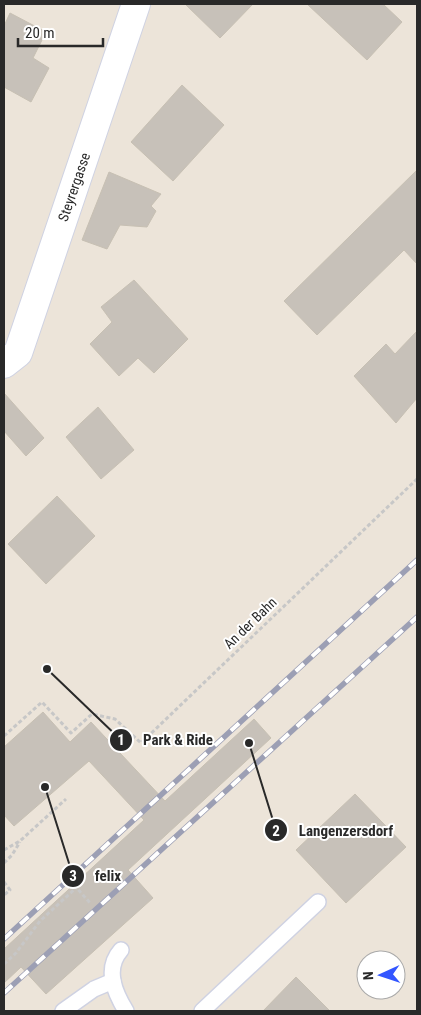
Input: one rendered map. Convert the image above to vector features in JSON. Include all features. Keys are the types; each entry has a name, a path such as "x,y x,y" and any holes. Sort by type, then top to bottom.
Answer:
{"street":[{"name":"Steyrergasse","path":"4,364 18,353 136,4"}],"lane":[{"path":"202,1011 318,902"},
{"path":"121,950 113,966 113,981 116,995 126,1011"},
{"path":"63,1011 94,989 113,981"}],"path":[{"name":"An der Bahn","path":"4,736 42,702 71,733 92,714 115,719 141,743 417,479"},
{"path":"4,850 20,841 66,799"},
{"path":"4,863 12,856 20,841"},
{"path":"4,882 10,890 4,895"},
{"path":"4,964 16,953 40,921 75,886 91,904"},
{"path":"78,899 83,895"}],"building":[{"path":"185,4 253,4 220,38"},
{"path":"307,4 383,4 402,22 367,60"},
{"path":"10,13 46,32 33,58 49,68 31,102 4,87 4,26"},
{"path":"182,85 224,125 173,181 131,142"},
{"path":"417,170 417,264 404,250 317,335 284,301"},
{"path":"109,172 161,194 151,206 156,211 147,227 120,225 107,249 82,240"},
{"path":"134,280 188,339 154,373 138,358 119,376 90,344 112,322 101,307"},
{"path":"417,331 417,398 396,423 354,376 386,344 395,354"},
{"path":"4,393 44,438 26,456 4,431"},
{"path":"98,407 134,450 101,479 66,437"},
{"path":"57,496 95,536 46,584 8,544"},
{"path":"43,712 70,742 91,722 165,801 254,719 271,738 128,870 153,898 46,994 21,967 4,983 4,949 144,820 89,761 14,826 4,815 4,747"},
{"path":"355,794 406,847 346,903 296,850"},
{"path":"296,977 330,1011 263,1011"}],"railway":[{"path":"4,939 417,560"},
{"path":"4,993 417,617"}],"place":[{"name":"Park & Ride","path":"47,669"},
{"name":"Langenzersdorf","path":"249,743"},
{"name":"felix","path":"45,787"}]}
